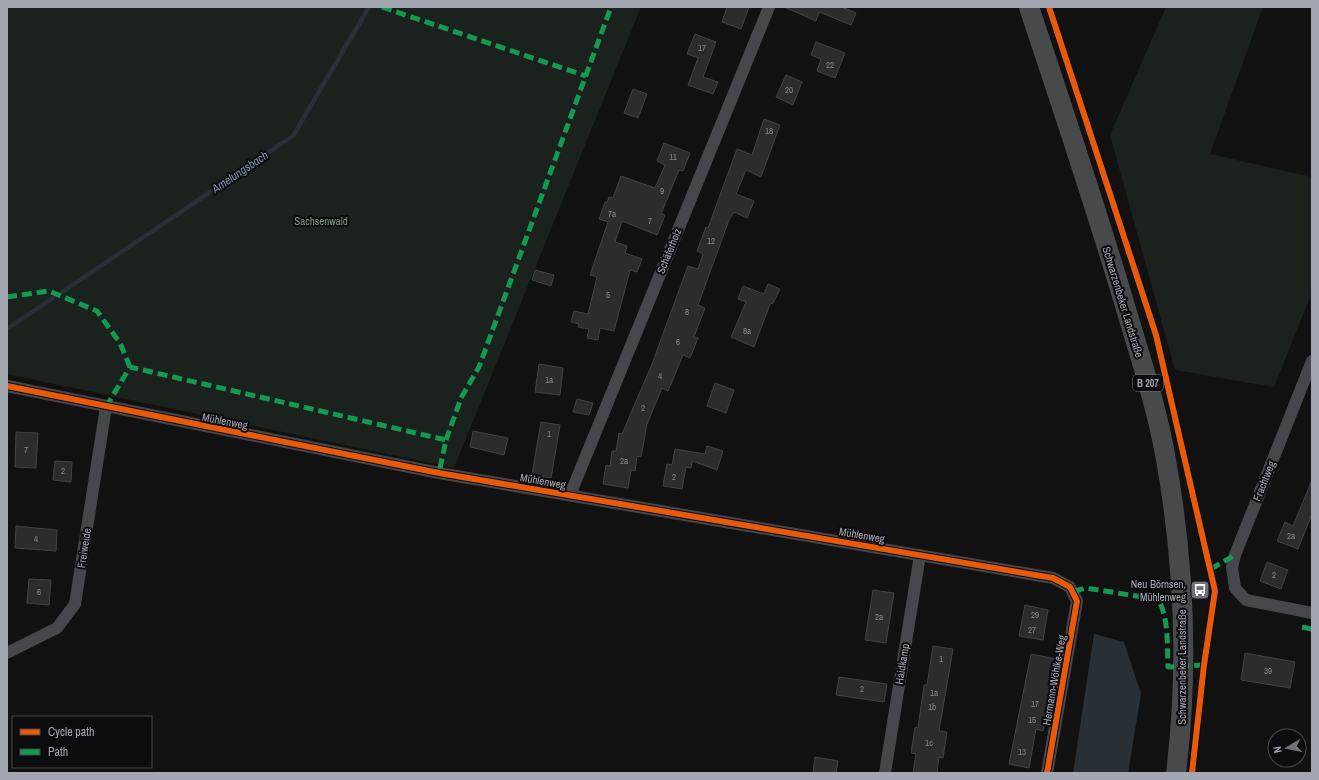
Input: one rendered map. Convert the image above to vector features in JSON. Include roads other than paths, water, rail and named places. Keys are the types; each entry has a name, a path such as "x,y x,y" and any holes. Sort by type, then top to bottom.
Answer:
{"main road":[{"name":"Schwarzenbeker Landstraße","path":"1029,7 1112,262 1148,385 1165,452 1177,530 1182,587 1182,726 1176,773"}],"street":[{"name":"Schäferholz","path":"570,496 769,7"},
{"name":"Frachtweg","path":"1312,361 1235,555 1232,567 1235,588 1246,600 1312,612"},
{"name":"Mühlenweg","path":"7,386 439,473 1053,578 1064,582 1074,592"},
{"name":"Freiweide","path":"7,653 57,628 75,604 106,407"},
{"name":"Haidkamp","path":"885,773 920,555"},
{"name":"Hermann-Wöhlke-Weg","path":"1047,773 1076,609 1077,600 1074,592"}],"waterway":[{"name":"Amelungsbach","path":"62,292 293,136 369,7"},
{"name":"Amelungsbach","path":"7,329 53,298"}],"place":[{"name":"Neu Börnsen, Mühlenweg","path":"1200,590"}],"park label":[{"name":"Sachsenwald","path":"321,221"}]}
